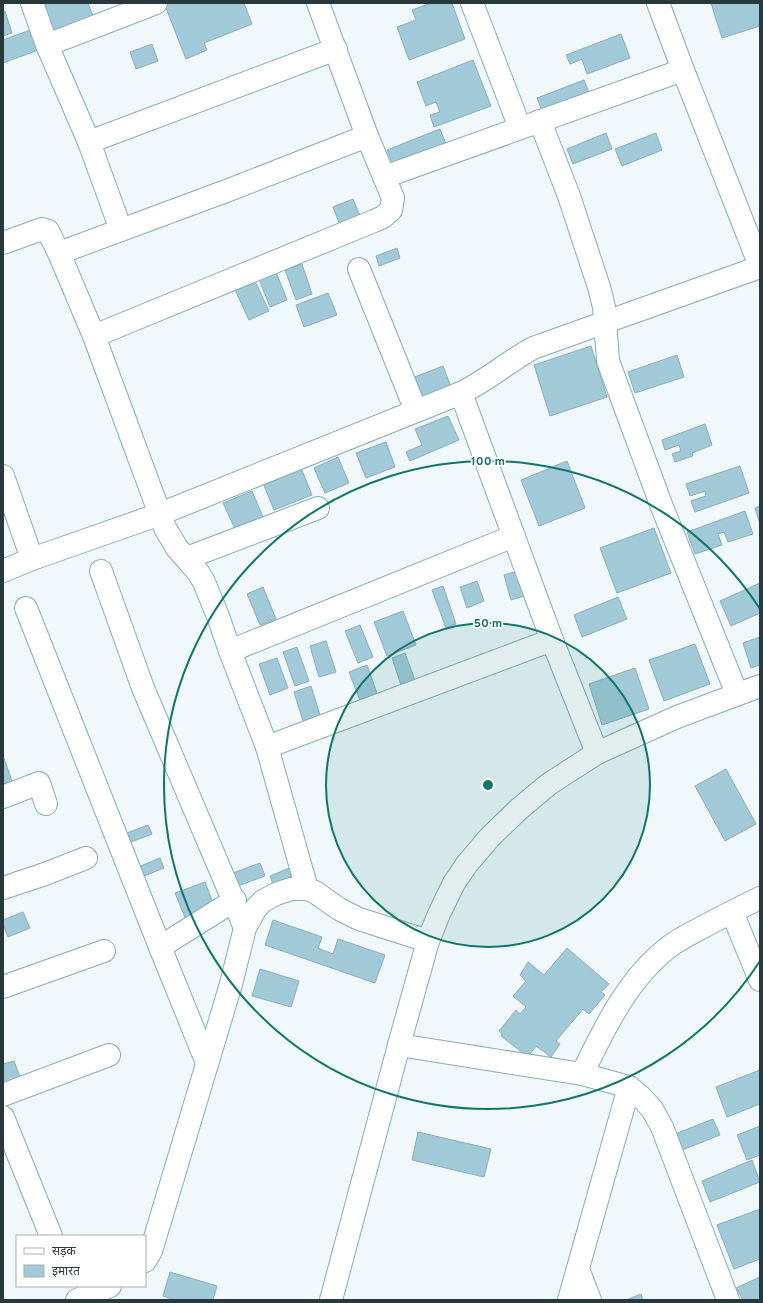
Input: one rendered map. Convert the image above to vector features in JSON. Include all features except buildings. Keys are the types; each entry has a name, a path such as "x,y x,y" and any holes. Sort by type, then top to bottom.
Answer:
{"street":[{"path":"32,3 47,45 89,142 121,230"},
{"path":"47,45 156,3"},
{"path":"94,336 383,217 391,210 393,198 367,136 318,3"},
{"path":"472,3 581,230 604,307 608,361 662,507 736,694"},
{"path":"3,571 32,559 160,514 461,393 471,388 514,358 533,348 760,267 658,3"},
{"path":"89,142 336,49"},
{"path":"384,177 683,70"},
{"path":"59,253 229,190 367,136"},
{"path":"3,243 39,230 46,229 59,253 94,336 170,538 198,572 204,582 219,619 267,747 307,889"},
{"path":"359,269 416,411"},
{"path":"461,393 552,640 597,753"},
{"path":"3,476 32,559"},
{"path":"187,558 318,508"},
{"path":"230,651 514,536"},
{"path":"101,571 143,688 235,900 245,928"},
{"path":"26,608 207,1063"},
{"path":"267,747 552,640"},
{"path":"331,1300 428,941 454,883 467,864 490,837 519,809 550,784 597,753 677,717 760,686"},
{"path":"3,797 38,783 46,804"},
{"path":"3,888 86,858"},
{"path":"146,1259 151,1250 231,984 245,928 256,908 270,897 290,889 307,889 315,892 339,909 359,919 428,941"},
{"path":"582,1074 605,1026 636,979 669,947 692,933 760,898"},
{"path":"160,947 235,900"},
{"path":"732,912 760,980"},
{"path":"3,987 104,950"},
{"path":"399,1045 582,1074 629,1087 652,1109 662,1127 728,1300"},
{"path":"3,1095 109,1055"},
{"path":"569,1300 629,1087"},
{"path":"3,1117 51,1235"},
{"path":"578,1269 590,1300"},
{"path":"71,1287 77,1300 108,1287"}]}
